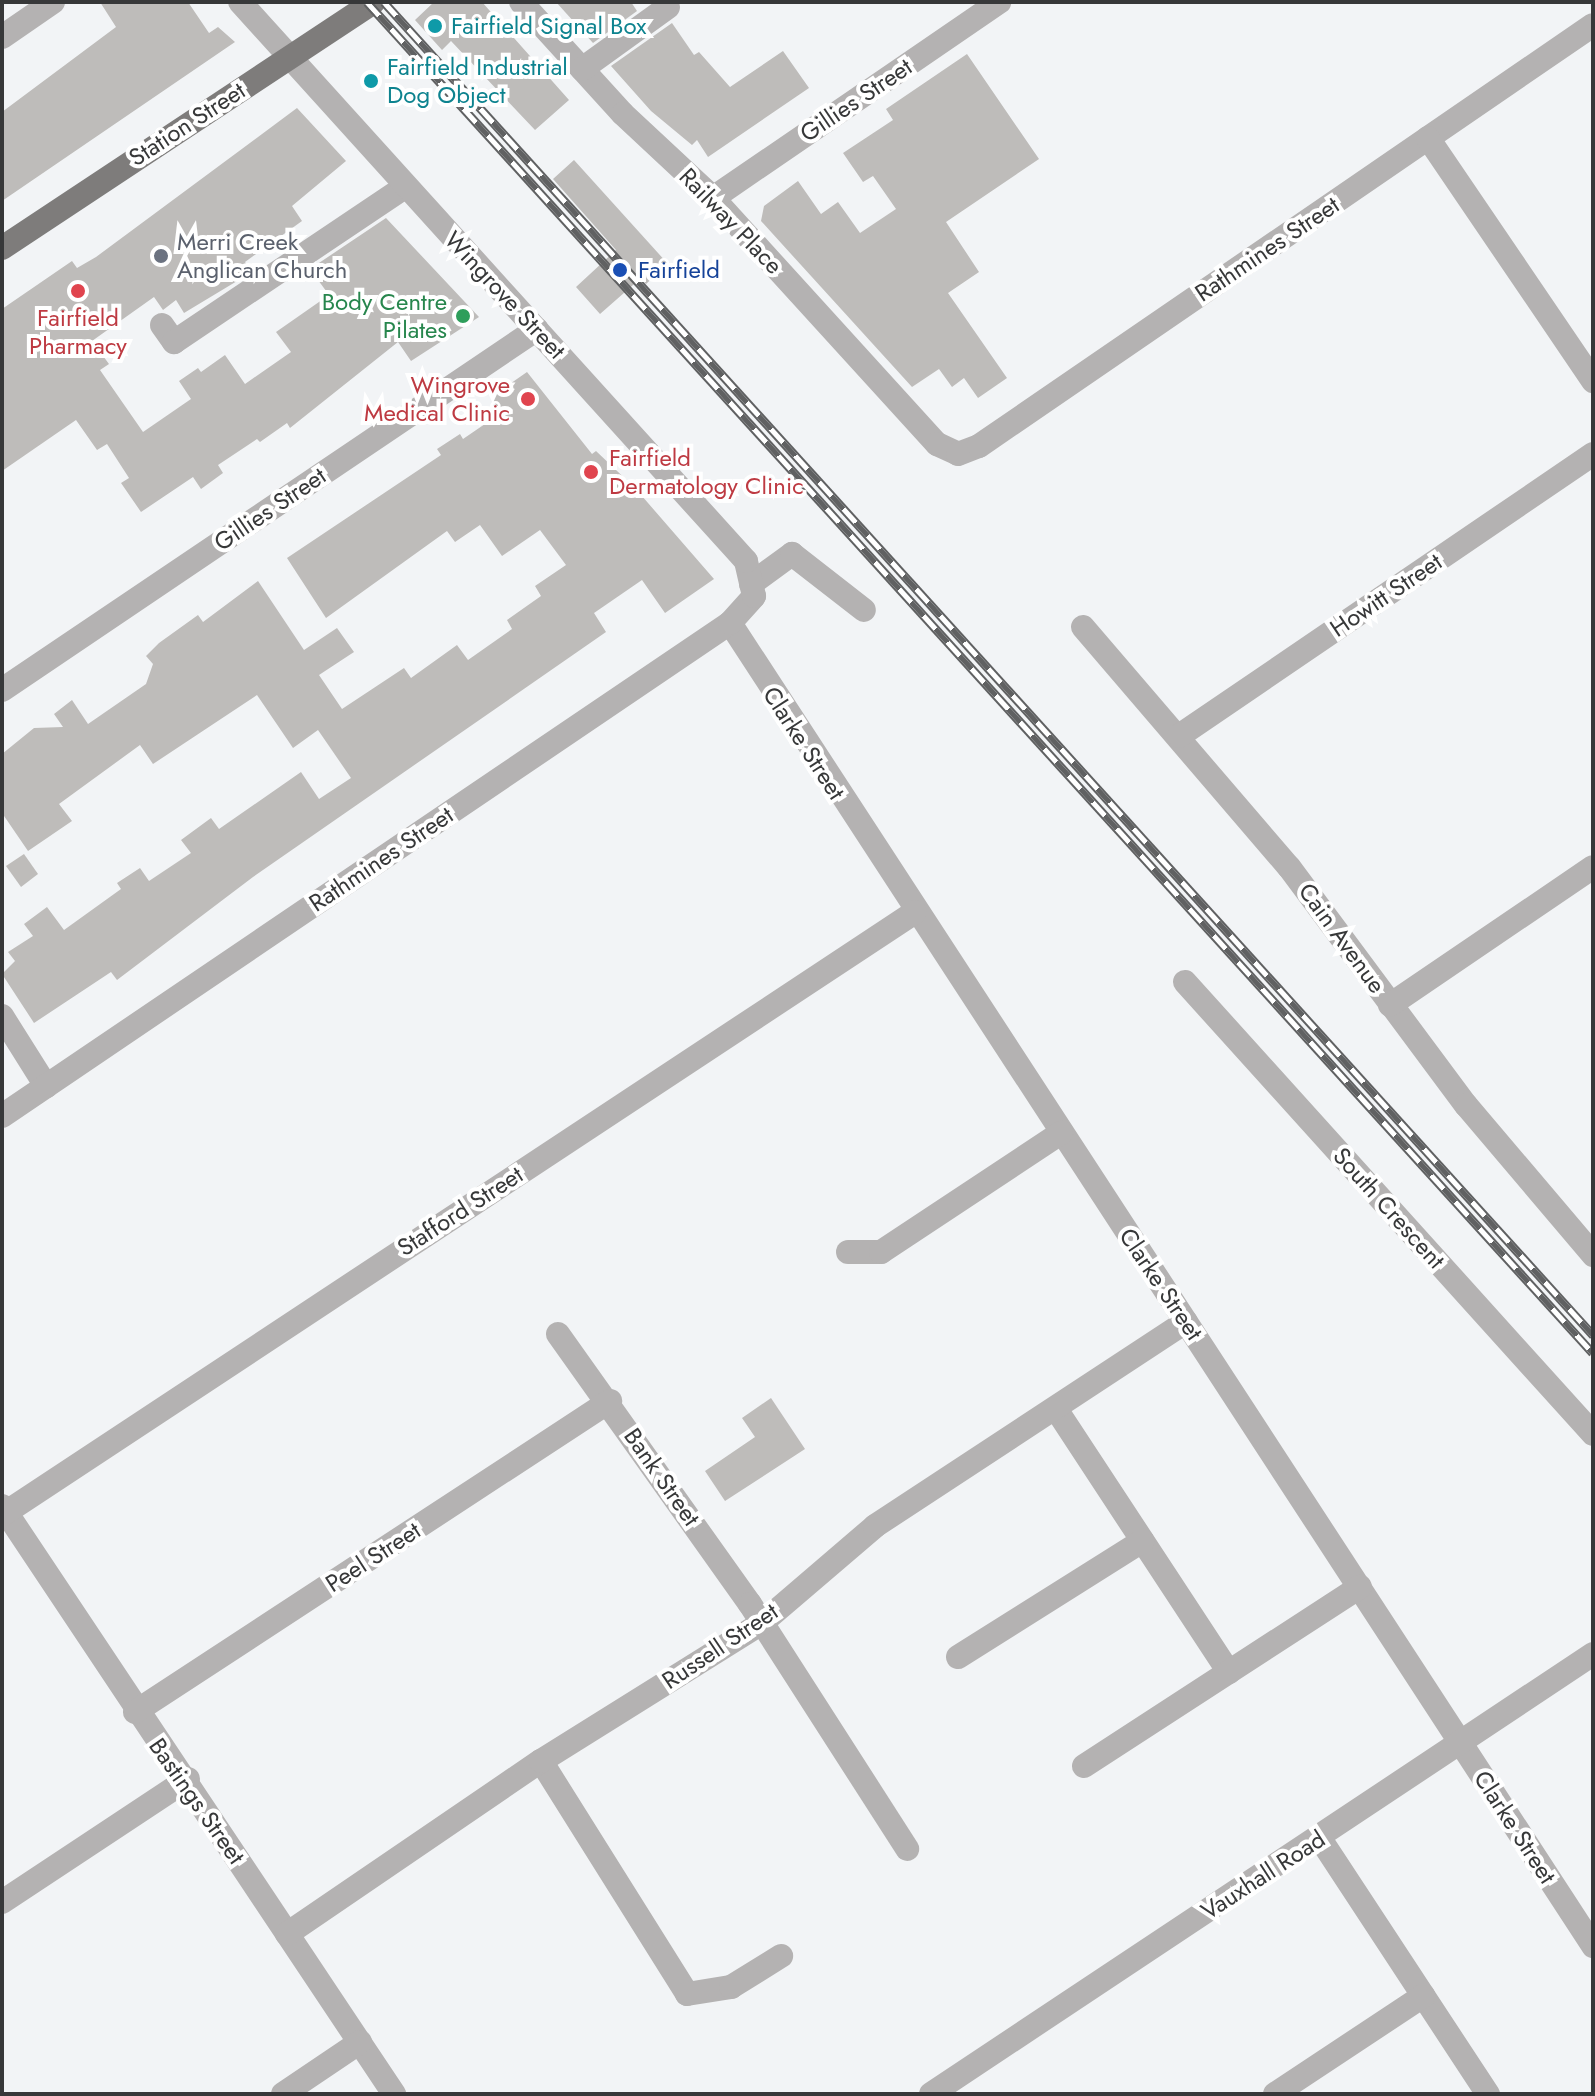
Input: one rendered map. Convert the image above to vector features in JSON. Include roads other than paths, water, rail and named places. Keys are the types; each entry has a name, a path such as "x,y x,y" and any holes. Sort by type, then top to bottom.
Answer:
{"main road":[{"name":"Station Street","path":"2,248 373,2"}],"street":[{"path":"2,37 53,2"},
{"name":"Wingrove Street","path":"240,2 746,561 752,590"},
{"name":"Railway Place","path":"521,2 582,69 713,198 937,444"},
{"name":"Gillies Street","path":"713,198 999,2"},
{"path":"582,69 668,7"},
{"name":"Rathmines Street","path":"937,444 958,454 979,446 1593,25"},
{"path":"1428,138 1593,381"},
{"path":"162,325 174,342 405,187"},
{"name":"Gillies Street","path":"2,690 537,329"},
{"name":"Howitt Street","path":"1179,736 1593,454"},
{"name":"Rathmines Street","path":"2,1116 730,623 752,590 792,554 864,610"},
{"name":"Clarke Street","path":"730,623 915,912 1462,1744 1585,1916 1593,1946"},
{"name":"Cain Avenue","path":"1083,627 1179,736 1326,914 1466,1105 1593,1255"},
{"path":"1390,1005 1593,867"},
{"name":"Stafford Street","path":"5,1519 915,912"},
{"name":"South Crescent","path":"1185,982 1593,1434"},
{"path":"2,1016 46,1086"},
{"path":"848,1252 881,1252 1061,1133"},
{"name":"Russell Street","path":"287,1934 541,1761 762,1623 875,1526 1186,1322"},
{"name":"Bank Street","path":"558,1334 610,1401 762,1623 907,1849"},
{"name":"Peel Street","path":"135,1712 610,1401"},
{"path":"1056,1409 1229,1672"},
{"name":"Bastings Street","path":"5,1519 135,1712 188,1779 394,2094"},
{"path":"958,1657 1142,1541"},
{"path":"1084,1766 1360,1587"},
{"name":"Vauxhall Road","path":"931,2094 1462,1744 1593,1654"},
{"path":"541,1761 687,1994 731,1987 781,1956"},
{"path":"2,1902 188,1779"},
{"path":"1319,1837 1488,2094"},
{"path":"1275,2094 1423,1996"},
{"path":"283,2094 360,2042"}],"railway":[{"path":"367,2 1593,1353"},
{"path":"384,2 1593,1335"}],"place":[{"name":"Fairfield Signal Box","path":"435,26"},
{"name":"Fairfield Industrial Dog Object","path":"371,81"},
{"name":"Merri Creek Anglican Church","path":"161,256"},
{"name":"Fairfield","path":"620,270"},
{"name":"Fairfield Pharmacy","path":"78,291"},
{"name":"Body Centre Pilates","path":"463,316"},
{"name":"Wingrove Medical Clinic","path":"528,399"},
{"name":"Fairfield Dermatology Clinic","path":"591,472"}]}
